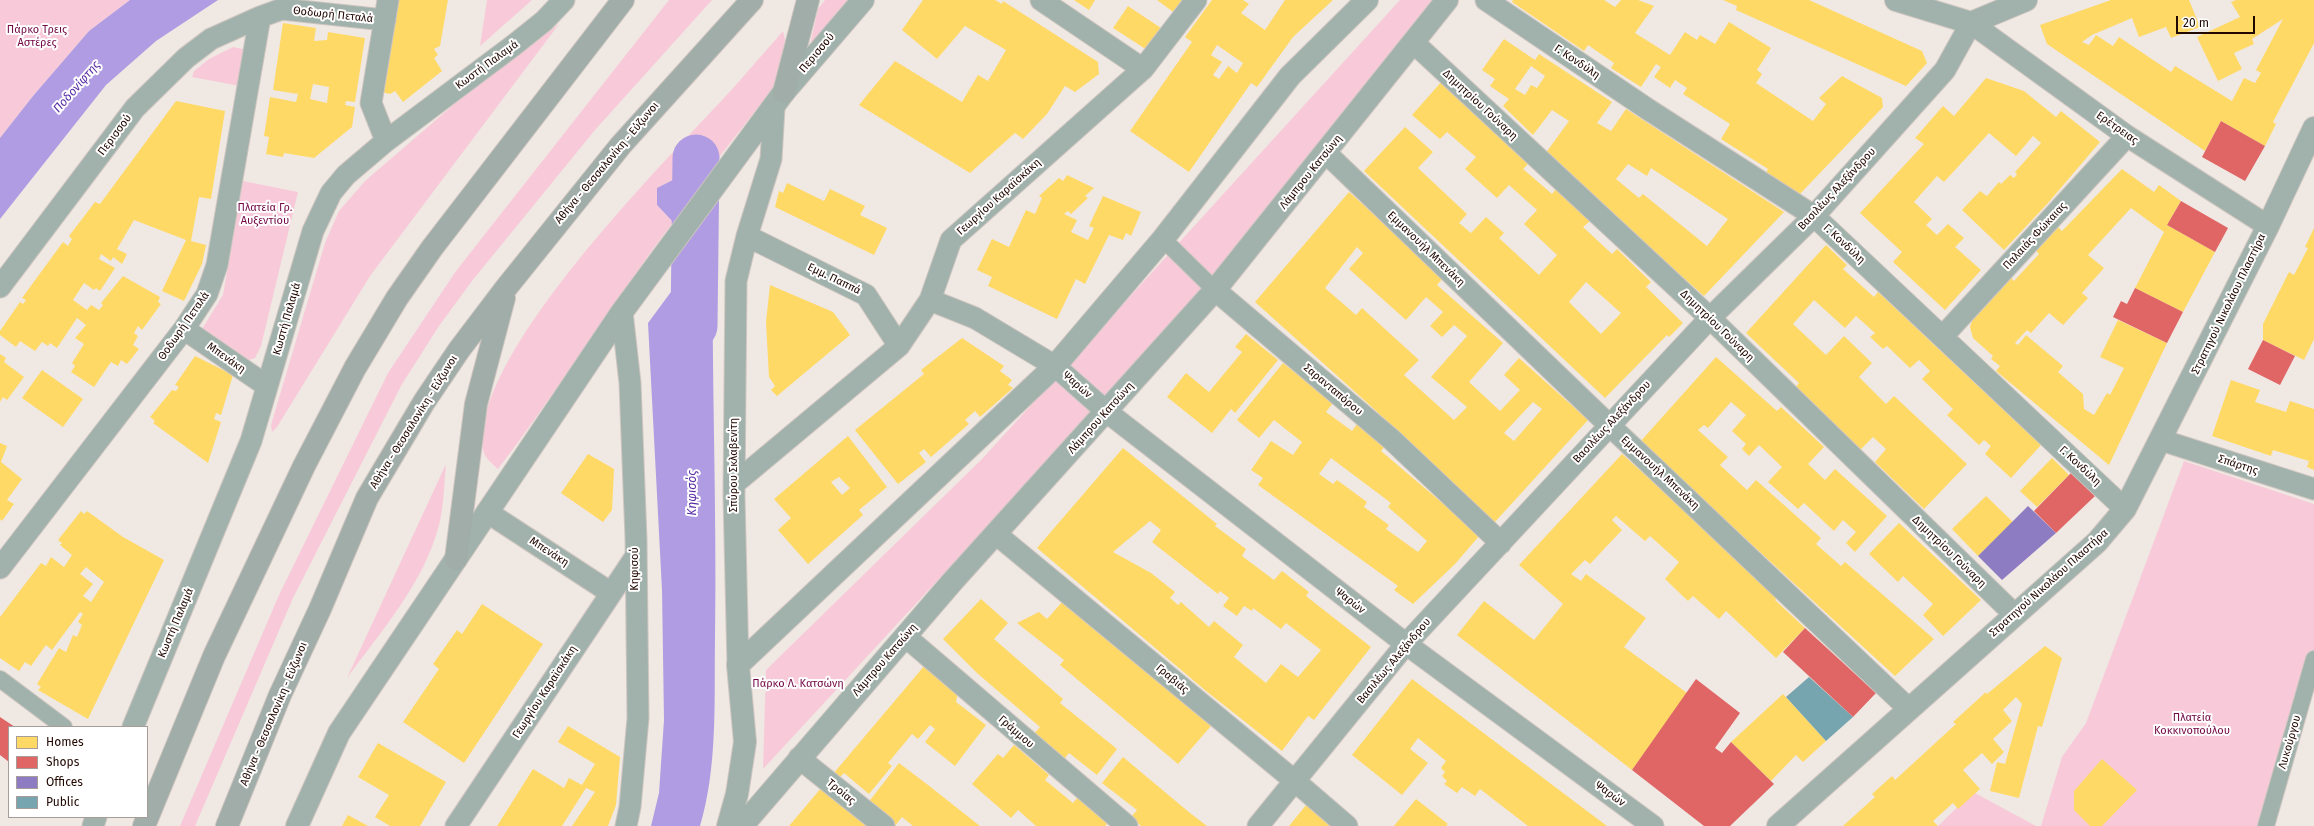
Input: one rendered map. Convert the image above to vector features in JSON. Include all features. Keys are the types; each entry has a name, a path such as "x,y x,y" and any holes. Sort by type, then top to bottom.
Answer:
{"highway":[{"path":"148,816 214,656 304,466 355,368 397,298 436,242 623,0"},
{"name":"Αθήνα - Θεσσαλονίκη - Εύζωνοι","path":"227,826 280,695 320,609 367,498 429,395 459,350 506,288 621,145 752,0"},
{"path":"779,100 808,0"},
{"path":"456,560 476,404 506,288"}],"street":[{"name":"Θοδωρή Πεταλά","path":"386,141 371,103 388,0"},
{"name":"Κωστή Παλαμά","path":"133,726 251,441 313,231 331,193 346,175 386,141 514,45 544,21 564,0"},
{"name":"Περισσού","path":"779,100 863,0"},
{"path":"1041,0 1143,69"},
{"name":"Γεωργίου Καραϊσκάκη","path":"734,484 899,346 930,300 951,240 1143,69 1196,0"},
{"path":"738,665 1055,366 1162,239 1290,76 1367,0"},
{"name":"Λάμπρου Κατσώνη","path":"742,826 799,758 996,534 1215,290 1447,0"},
{"name":"Γ. Κονδύλη","path":"1486,0 1649,110 1814,216 2126,509"},
{"path":"1896,0 1971,23 2026,0"},
{"name":"Θοδωρή Πεταλά","path":"0,568 184,329 208,294 217,265 260,17 282,9 385,20"},
{"name":"Περισσού","path":"0,287 135,108 186,58 211,39 260,17"},
{"name":"Βασιλέως Αλεξάνδρου","path":"1258,826 1296,782 1406,644 1710,318 1814,216 1945,70 1971,23"},
{"name":"Ερέτρειας","path":"1971,23 2127,136 2268,226"},
{"name":"Δημητρίου Γούναρη","path":"1414,43 1710,318 2015,615"},
{"path":"297,826 339,733 622,312 779,100"},
{"name":"Σπύρου Σκλαβενίτη","path":"728,826 737,794 745,742 738,665 734,484 736,281 747,236 771,159 779,100"},
{"name":"Στρατηγού Νικολάου Πλαστήρα","path":"1778,826 2097,542 2126,509 2268,226 2314,128"},
{"name":"Παλαιάς Φώκαιας","path":"1943,336 2127,136"},
{"name":"Εμμανουήλ Μπενάκη","path":"1326,153 1609,425 1909,709"},
{"name":"Εμμ. Παππά","path":"747,236 866,295 899,346"},
{"name":"Σαρανταπόρου","path":"1162,239 1215,290 1391,439 1501,543"},
{"path":"930,300 975,318 1055,366"},
{"name":"Κηφισού","path":"622,312 630,383 636,539 634,559 638,718 630,807 626,826"},
{"name":"Μπενάκη","path":"184,329 267,386"},
{"name":"Ψαρών","path":"1055,366 1107,412 1406,644 1653,826"},
{"name":"Σπάρτης","path":"2161,440 2314,489"},
{"name":"Μπενάκη","path":"487,512 611,593"},
{"name":"Γραβιάς","path":"996,534 1296,782 1347,826"},
{"name":"Γεωργίου Καραϊσκάκη","path":"456,826 634,559"},
{"name":"Γράμμου","path":"906,637 1127,826"},
{"name":"Λυκούργου","path":"2266,826 2314,659"},
{"path":"0,679 63,726"},
{"name":"Τροίας","path":"799,758 884,826"}],"green space":[{"name":"Πάρκο Τρεις Αστέρες","path":"0,0 130,0 89,31 33,96 0,138"},
{"path":"487,0 532,0 480,46"},
{"path":"669,0 712,0 595,130 472,281 439,326 402,384 293,598 195,826 180,826 279,595 388,373 456,271"},
{"path":"825,0 849,0 810,45 818,9"},
{"name":"Πάρκο Λ. Κατσώνη","path":"1400,0 1438,0 1257,223 1121,382 763,769 766,670 982,459"},
{"path":"559,24 370,276 277,427 272,432 271,425 325,243 339,211 365,181 473,88"},
{"path":"783,31 785,40 777,83 720,156 657,188 657,205 673,222 628,284 521,439 498,469 488,460 484,453 486,413 506,366 538,314 579,260 623,207 735,86"},
{"path":"233,47 247,50 240,86 192,77 194,71 209,59"},
{"name":"Πλατεία Γρ. Αυξεντίου","path":"243,181 298,192 261,346 255,358 249,360 202,329 223,295"},
{"name":"Πλατεία Κοκκινοπούλου","path":"2184,461 2314,504 2314,660 2268,826 2041,826 2062,757 2086,723"},
{"path":"446,464 441,518 432,546 423,567 413,586 388,624 347,678"},
{"path":"1973,792 2036,826 1938,826"}],"water":[{"name":"Ποδονίφτης","path":"130,0 218,0 156,41 106,85 0,219 0,138 33,96 89,31"},
{"path":"720,156 673,222 657,205 657,188"},
{"path":"713,235 715,708 710,780 700,826 651,826 659,793 664,720 662,590 648,323"}],"building: Homes":[{"path":"396,0 448,0 440,46 434,49 438,55 434,58 442,71 403,102 395,91 390,94 376,91"},
{"path":"923,0 995,0 1002,4 1003,1 1098,62 1099,74 1075,92 1065,86 1047,114 1023,139 1015,133 970,173 859,105 895,61 962,102 978,75 988,81 1006,50 965,26 937,59 902,30"},
{"path":"1074,0 1095,0 1089,10"},
{"path":"1157,0 1187,0 1176,14"},
{"path":"1212,0 1243,0 1249,4 1241,13 1265,30 1285,0 1333,0 1293,37 1257,87 1251,83 1189,172 1130,131 1192,42 1185,37","holes":["1217,45 1243,63 1237,73 1228,66 1219,79 1213,75 1222,62 1211,55"]},
{"path":"1513,0 1604,0 1615,7 1621,0 1638,0 1654,6 1635,33 1670,55 1685,32 1697,40 1700,35 1715,44 1729,22 1771,48 1757,70 1762,74 1756,83 1813,121 1826,104 1819,98 1842,76 1882,98 1883,107 1799,195 1766,173 1768,169 1721,139 1730,124 1683,94 1687,88 1675,80 1670,88 1654,77 1661,67 1656,64 1641,87 1611,68 1614,63 1588,45 1584,51 1512,2"},
{"path":"1723,0 1809,0 1922,51 1927,63 1906,86 1736,10 1737,6"},
{"path":"2111,0 2189,0 2200,27 2171,38 2166,27 2139,37 2132,18 2092,35 2082,42 2089,45 2096,35 2113,46 2119,37 2171,72 2175,66 2232,101 2244,78 2255,83 2261,73 2256,70 2283,19 2252,39 2254,44 2234,53 2242,69 2218,81 2197,37 2240,17 2231,2 2236,0 2314,0 2314,43 2273,122 2276,124 2265,146 2221,121 2205,151 2047,44 2040,25"},
{"path":"1128,6 1161,28 1147,50 1113,28"},
{"path":"283,23 316,28 314,41 327,40 328,32 365,38 355,102 346,101 345,105 355,107 352,127 314,158 284,153 283,157 266,154 269,137 264,136 270,97 296,102 298,94 273,90","holes":["313,84 329,87 327,103 310,99"]},
{"path":"1504,39 1535,60 1539,54 1612,102 1597,123 1611,131 1626,109 1784,212 1704,296 1545,154 1569,121 1552,110 1533,135 1503,106 1509,99 1490,86 1495,79 1482,70","holes":["1531,66 1545,76 1537,88 1531,85 1525,95 1515,89","1628,164 1647,176 1651,168 1728,219 1707,246 1643,194 1639,198 1616,179"]},
{"path":"1986,78 2024,91 2056,117 2061,111 2100,142 2048,203 2004,250 1962,210 1980,191 1987,196 1999,182 2001,184 2010,175 2014,178 2017,174 2015,172 2041,143 2033,136 2016,156 1989,133 1944,182 1937,176 1914,202 1932,219 1926,225 1937,235 1948,224 1964,238 1955,247 1981,270 1945,310 1893,262 1902,252 1860,213 1924,144 1915,138 1943,106 1954,116"},
{"path":"1443,80 1530,162 1523,169 1552,194 1556,189 1590,221 1583,227 1612,254 1617,249 1651,282 1646,287 1683,323 1669,337 1667,335 1605,398 1364,171 1405,127 1433,152 1418,168 1467,214 1459,223 1471,233 1486,217 1504,233 1499,238 1539,275 1557,255 1524,224 1537,210 1509,185 1497,198 1465,169 1476,157 1447,132 1440,139 1412,115","holes":["1586,282 1621,313 1601,334 1569,302"]},
{"path":"176,101 225,111 211,199 199,197 191,241 206,245 202,264 184,301 162,291 186,240 134,220 117,249 127,254 122,264 113,257 111,261 101,254 99,259 115,268 100,291 96,288 94,290 84,283 73,300 87,310 91,305 99,310 103,305 101,303 123,276 160,297 158,302 161,304 142,330 138,326 134,333 138,336 133,345 139,349 127,364 121,360 118,366 111,362 94,387 71,372 75,366 72,363 84,344 75,338 86,325 77,318 57,348 50,343 48,346 42,342 35,351 20,341 16,347 0,335 0,331 20,302 23,304 26,300 22,298 63,242 68,246 72,239 69,236 95,202 100,204"},
{"path":"2122,169 2154,192 2159,185 2181,201 2167,225 2215,252 2183,312 2135,288 2164,232 2131,208 2088,255 2104,268 2082,293 2088,298 2063,325 2049,313 2031,333 2027,330 2015,343 2018,345 2026,335 2063,366 2058,372 2083,394 2084,409 2094,415 2107,393 2110,395 2124,368 2100,357 2118,320 2167,343 2109,465 1996,371 2000,366 1991,359 1993,356 1973,338 1970,327 1972,321 2010,277 2014,281 2039,254 2035,250 2057,226 2062,231"},
{"path":"1067,175 1094,188 1085,196 1088,198 1071,214 1068,211 1064,214 1077,220 1071,232 1088,240 1094,228 1089,226 1103,196 1141,212 1131,236 1126,233 1123,240 1109,235 1085,284 1076,279 1057,319 988,286 992,277 977,270 992,239 1009,247 1026,210 1035,214 1042,198 1039,196 1059,178 1063,181"},
{"path":"787,183 824,201 830,189 865,206 860,215 887,228 874,255 775,207 779,191 783,193"},
{"path":"1349,192 1444,277 1437,285 1503,343 1469,382 1500,411 1520,390 1504,375 1519,358 1588,420 1494,523 1373,408 1255,302","holes":["1357,247 1363,253 1349,269 1406,320 1426,297 1443,312 1430,326 1442,337 1454,325 1467,336 1431,377 1467,407 1454,420 1404,375 1419,360 1362,308 1356,315 1325,288","1533,402 1542,409 1514,441 1504,433"]},
{"path":"2314,228 2314,339 2304,360 2263,340 2263,324 2289,272 2294,275 2308,248 2305,247"},
{"path":"1826,245 1847,265 1843,269 1874,297 1878,292 2041,445 2011,478 1985,454 1991,446 1984,440 1979,445 1947,415 1953,409 1922,379 1930,371 1919,360 1910,368 1887,346 1883,349 1870,337 1875,333 1856,316 1845,328 1814,300 1793,324 1826,355 1844,336 1872,363 1859,377 1886,404 1894,396 1967,464 1924,509 1875,462 1886,449 1873,437 1860,450 1794,389 1799,383 1746,333"},
{"path":"770,285 833,312 850,335 777,396 771,390 775,386 769,377 766,322"},
{"path":"1246,334 1278,360 1235,413 1231,409 1212,433 1167,397 1186,373 1209,392 1242,352 1235,347"},
{"path":"962,338 1004,366 1000,371 1012,380 1008,385 1013,388 980,417 975,411 965,420 969,424 931,457 924,449 919,453 926,462 898,484 855,430 924,374 921,370"},
{"path":"0,354 6,358 4,362 24,377 7,400 3,397 0,402"},
{"path":"195,356 233,375 221,415 216,413 214,419 221,422 208,463 153,423 155,421 150,417 172,390 176,391 179,387 175,385"},
{"path":"1716,357 1777,411 1781,407 1824,447 1808,464 1825,480 1835,469 1887,516 1855,552 1846,543 1856,532 1843,520 1834,531 1804,503 1798,509 1768,482 1782,467 1759,445 1749,456 1742,449 1746,444 1732,431 1746,415 1731,402 1708,428 1704,425 1698,430 1728,457 1720,465 1747,490 1756,480 1821,538 1816,544 1841,566 1845,562 1934,639 1895,676 1640,442"},
{"path":"1283,363 1333,403 1326,412 1352,431 1357,424 1385,446 1381,451 1480,535 1455,564 1413,604 1394,590 1398,586 1258,485 1263,478 1251,470 1271,441 1293,455 1302,442 1274,420 1259,438 1237,420","holes":["1331,458 1391,503 1388,507 1427,541 1418,552 1386,529 1389,525 1364,507 1367,502 1337,480 1333,484 1319,474"]},
{"path":"42,370 83,399 63,427 22,398"},
{"path":"2231,380 2260,390 2255,402 2286,412 2290,401 2314,409 2314,470 2307,467 2309,461 2273,450 2271,456 2212,436"},
{"path":"848,436 887,487 859,510 863,515 808,564 778,530 791,518 774,499","holes":["839,477 850,488 842,495 831,482"]},
{"path":"0,443 7,446 1,462 22,479 7,500 14,504 2,521 0,519"},
{"path":"1123,448 1217,524 1215,526 1246,549 1242,556 1274,580 1282,571 1309,592 1306,596 1371,647 1314,720 1308,716 1282,751 1206,691 1037,548","holes":["1150,521 1161,530 1152,542 1218,594 1220,591 1229,598 1223,606 1237,616 1244,606 1252,611 1253,608 1281,629 1286,623 1321,650 1298,677 1281,664 1266,683 1234,657 1243,645 1214,621 1209,627 1181,602 1178,605 1170,598 1175,592 1151,573 1113,552"]},
{"path":"588,454 614,469 612,510 603,522 561,493"},
{"path":"1622,454 1779,596 1775,600 1805,628 1776,658 1726,611 1719,619 1693,596 1688,601 1665,579 1679,562 1650,536 1645,541 1616,516 1612,520 1622,530 1590,564 1585,560 1571,574 1581,581 1586,574 1646,618 1624,647 1687,693 1632,770 1457,635 1484,601 1534,640 1563,604 1519,565"},
{"path":"2052,458 2069,475 2037,507 2020,491"},
{"path":"1986,496 2013,522 1978,556 1952,529"},
{"path":"81,511 84,514 87,511 123,537 164,560 88,719 38,690 41,687 37,684 59,648 66,652 73,635 77,637 82,625 78,622 83,614 80,612 52,650 46,645 31,666 25,662 19,671 0,658 0,617 41,563 46,566 51,557 64,567 72,555 60,545 62,543 58,540","holes":["86,567 104,582 91,602 83,596 93,584 80,574"]},
{"path":"1899,523 1981,600 1943,636 1923,615 1933,604 1903,576 1898,582 1869,554"},
{"path":"981,599 1008,623 994,639 1063,699 1060,703 1117,749 1097,775 1069,753 1062,762 1032,736 1040,727 977,673 943,639"},
{"path":"1063,601 1211,726 1178,764 1060,665 1064,660 1017,623 1039,612 1047,619"},
{"path":"482,604 543,644 464,763 403,722 439,669 433,664 457,630 462,634"},
{"path":"2045,646 2062,658 2042,727 2038,726 2019,798 1990,791 1997,762 2005,764 2022,704 2016,697 2003,710 2012,721 1993,739 2004,752 1992,764 1982,753 1963,770 1980,789 1958,809 1953,803 1933,821 1938,826 1843,826 1875,797 1872,794 1892,776 1895,780 1956,724 1953,722 1986,692 1987,694"},
{"path":"925,665 958,692 956,702 986,725 955,766 925,742 935,729 930,725 918,739 912,734 888,763 892,766 869,794 844,773 838,779 833,774"},
{"path":"1412,679 1607,826 1528,826 1480,789 1475,796 1462,787 1457,793 1444,784 1447,781 1442,776 1445,772 1441,768 1446,761 1418,738 1410,749 1428,763 1402,795 1352,755"},
{"path":"1783,694 1826,741 1803,762 1796,755 1771,781 1731,742"},
{"path":"568,726 620,757 616,805 608,826 572,826 595,792 586,788 562,826 497,826 533,769 564,788 569,778 582,785 595,764 558,742"},
{"path":"378,743 446,782 420,826 390,826 375,817 389,795 358,777"},
{"path":"1014,745 1049,775 1045,780 1073,803 1078,797 1108,823 1105,826 1036,826 1018,810 1011,818 972,784 998,754 1003,758"},
{"path":"1123,757 1207,826 1141,826 1131,817 1137,810 1102,783"},
{"path":"2102,759 2137,790 2102,826 2090,826 2074,810 2074,791"},
{"path":"899,763 980,826 913,826 902,817 895,826 867,804"},
{"path":"822,787 870,826 789,826"},
{"path":"1416,799 1448,824 1446,826 1394,826"},
{"path":"1307,804 1333,826 1289,826"},
{"path":"348,815 368,826 342,826"}],"building: Shops":[{"path":"2221,121 2265,146 2245,181 2202,157"},
{"path":"2181,201 2228,228 2215,252 2167,225"},
{"path":"2135,288 2183,312 2167,343 2113,317 2121,301 2127,304"},
{"path":"2263,340 2295,356 2280,385 2248,369"},
{"path":"2071,473 2095,496 2056,533 2034,511"},
{"path":"1805,628 1876,693 1853,717 1783,652"},
{"path":"1696,679 1740,713 1715,748 1722,753 1731,742 1774,784 1730,826 1704,826 1632,770"},
{"path":"0,717 14,726 8,726 8,761 0,755"}],"building: Offices":[{"path":"2028,506 2056,533 2002,580 1978,556"}],"building: Public":[{"path":"1809,677 1853,717 1826,741 1786,697"}],"waterway":[{"name":"Κηφισός","path":"694,326 696,158"}]}
